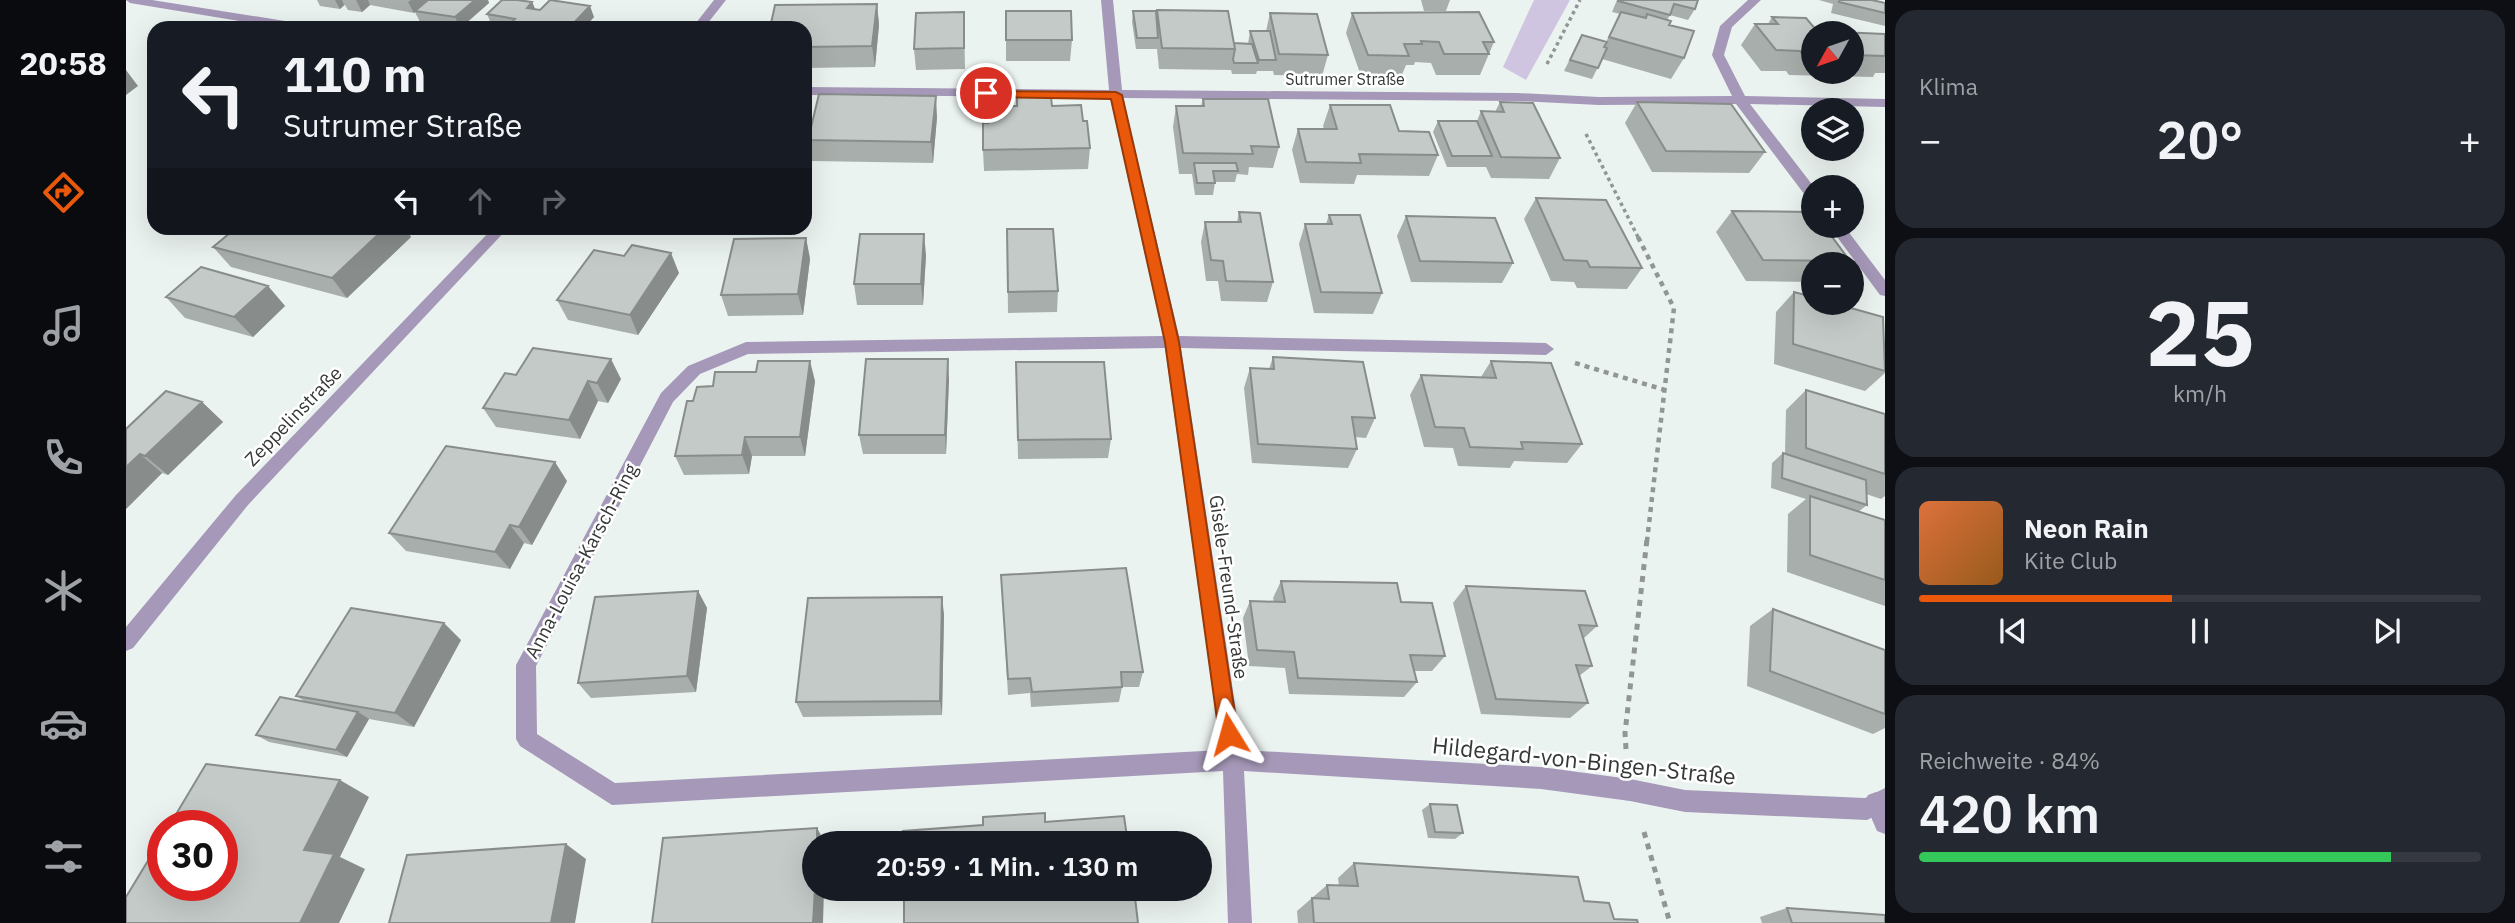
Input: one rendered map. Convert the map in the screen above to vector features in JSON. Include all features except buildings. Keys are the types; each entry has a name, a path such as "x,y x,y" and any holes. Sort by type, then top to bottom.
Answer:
{"street":[{"path":"130,0 260,21"},
{"path":"704,21 720,0"},
{"name":"Gisèle-Freund-Straße","path":"1107,0 1116,95 1172,342 1233,760 1240,923"},
{"path":"1755,0 1726,26 1718,55 1740,100 1801,180"},
{"name":"Sutrumer Straße","path":"812,91 1885,103"},
{"name":"Zeppelinstraße","path":"126,642 242,500 494,235"},
{"path":"1845,238 1885,291"},
{"path":"1172,342 1546,349"},
{"name":"Anna-Louisa-Karsch-Ring","path":"1172,342 746,348 694,370 667,398 526,665 527,740 612,794 1233,760"},
{"name":"Hildegard-von-Bingen-Straße","path":"1233,760 1541,778 1630,790 1685,801 1882,808"}],"path":[{"path":"1580,0 1540,78 1543,98 1581,124 1674,308 1625,733 1630,790 1670,923"},
{"path":"1546,349 1568,361 1665,390"}],"shaded area":[{"path":"1534,0 1570,0 1526,80 1503,67"}],"route":[{"path":"986,93 1116,95 1172,342 1229,734"}]}
